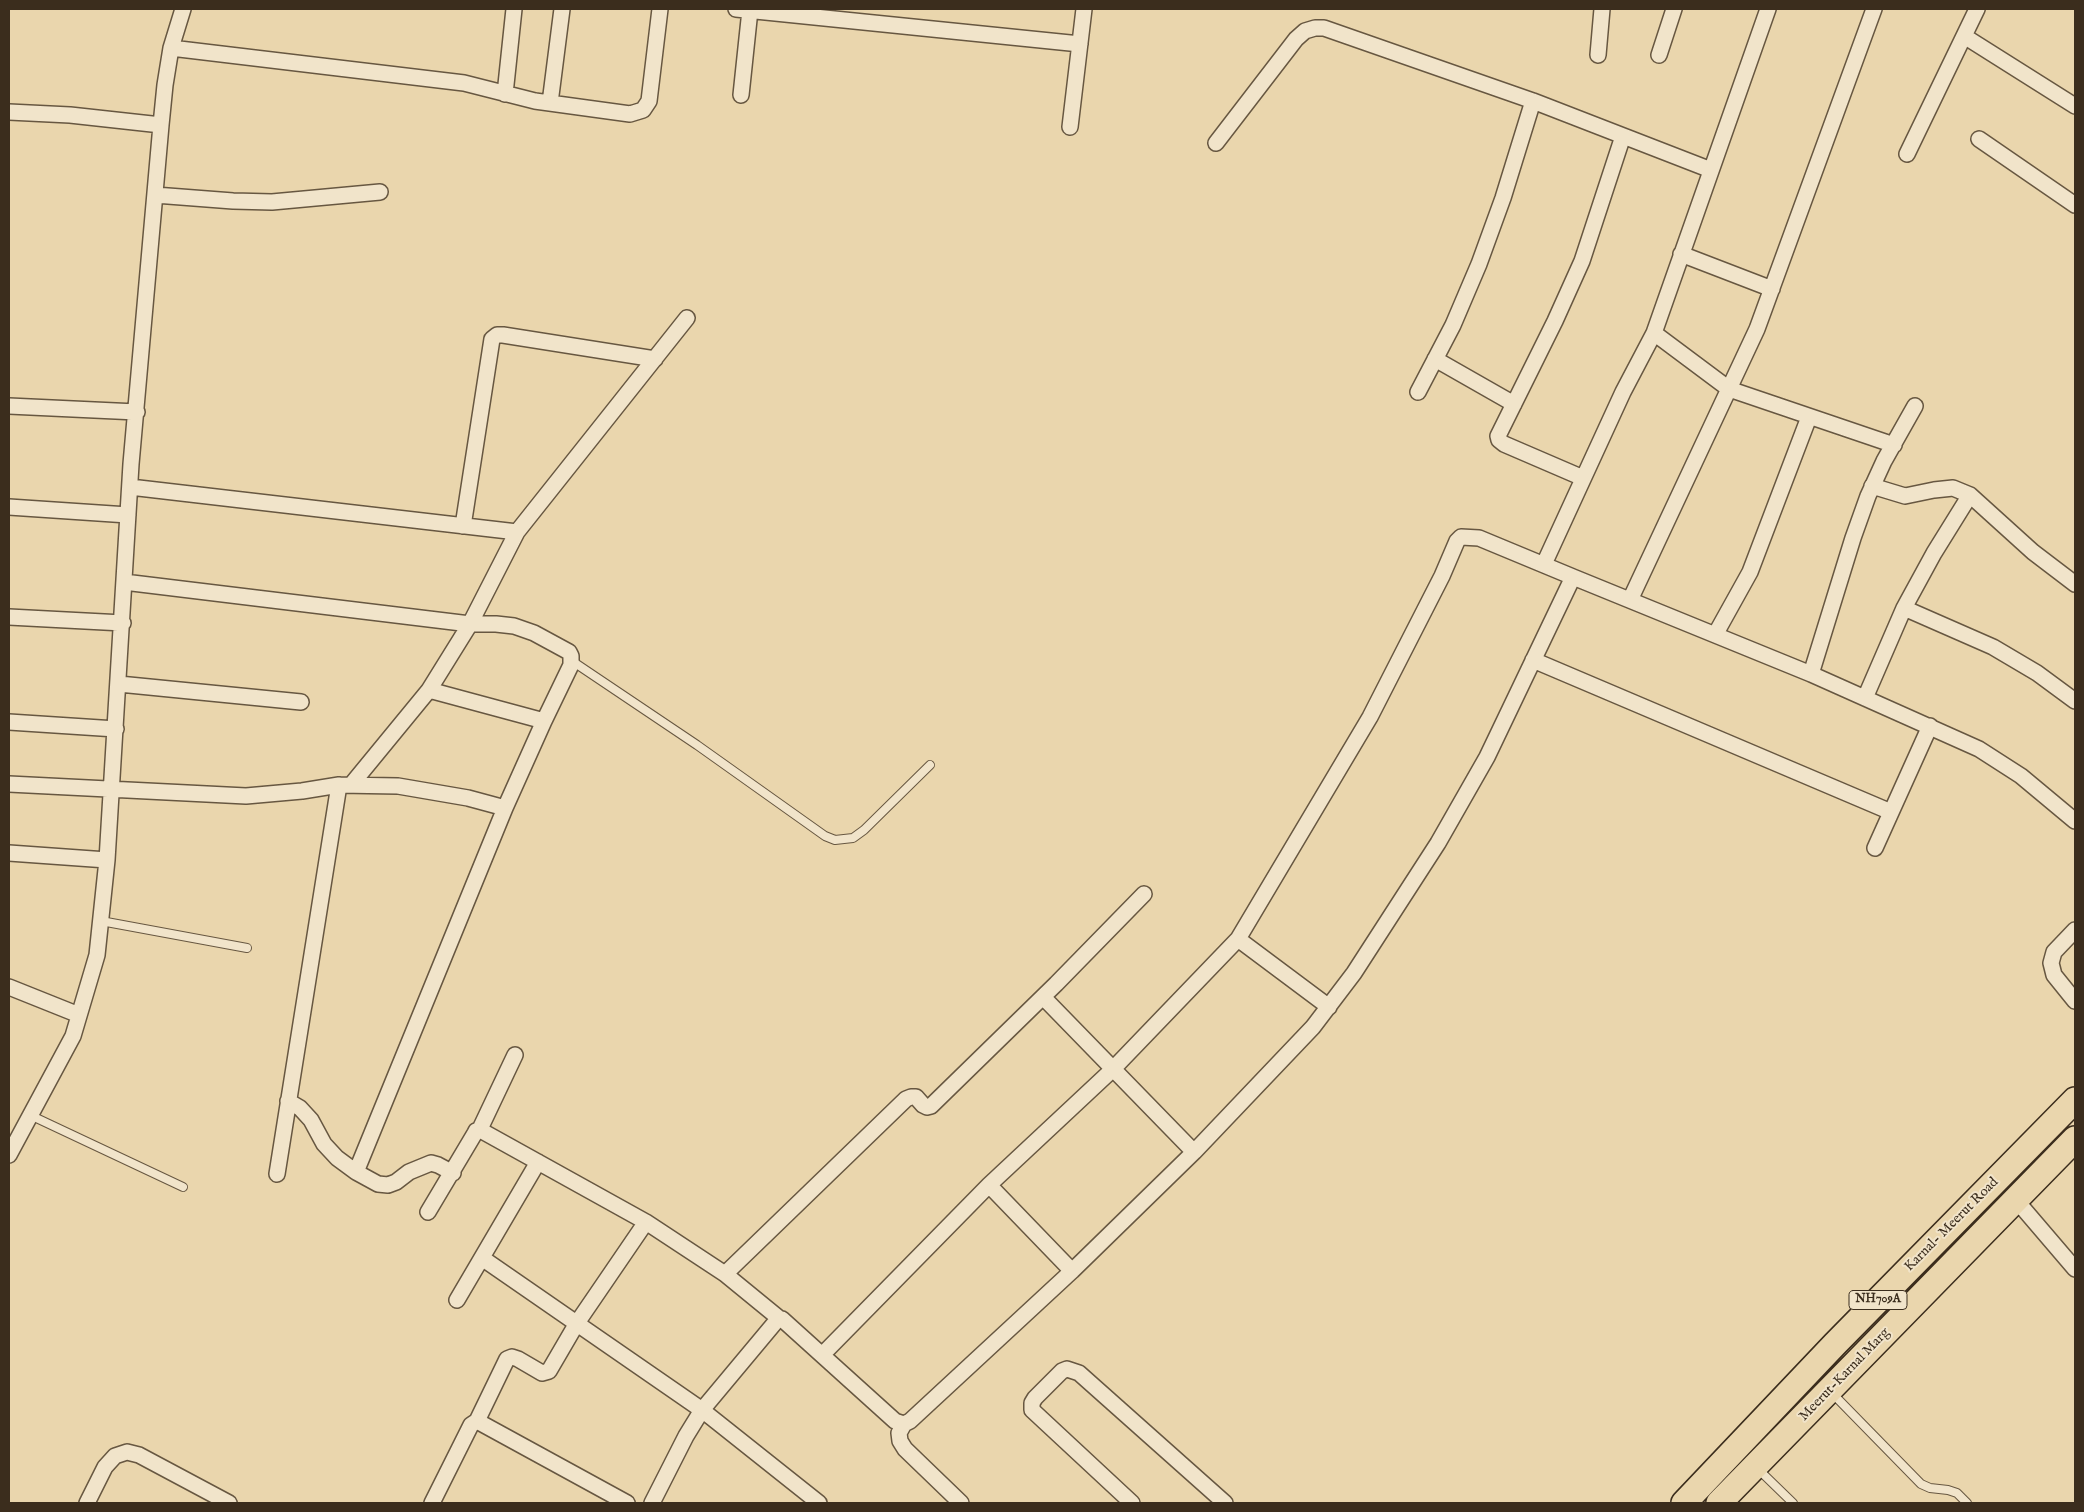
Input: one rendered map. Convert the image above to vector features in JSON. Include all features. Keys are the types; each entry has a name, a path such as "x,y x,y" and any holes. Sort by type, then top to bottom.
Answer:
{"highway":[{"name":"Karnal- Meerut Road","path":"1684,1503 1835,1344 2075,1100"},
{"name":"Meerut-Karnal Marg","path":"1719,1503 2075,1139"}],"street":[{"path":"9,1155 32,1116 73,1036 97,955 107,860 130,487 161,125 171,48 183,9"},
{"path":"505,94 514,9"},
{"path":"550,103 562,9"},
{"path":"171,48 464,83 550,103 630,114 643,110 649,102 660,9"},
{"path":"741,95 743,9 1080,44"},
{"path":"1070,127 1084,9"},
{"path":"1598,55 1602,9"},
{"path":"1659,55 1674,9"},
{"path":"1544,564 1623,392 1654,333 1680,254 1768,9"},
{"path":"1630,600 1757,329 1874,9"},
{"path":"1907,154 1977,9"},
{"path":"1216,143 1296,39 1305,31 1324,28 1533,101 1711,170"},
{"path":"1964,36 2075,106"},
{"path":"1418,392 1452,325 1479,264 1503,198 1533,101"},
{"path":"9,112 70,115 161,125"},
{"path":"1583,478 1504,444 1499,440 1500,432 1582,262 1623,136"},
{"path":"1979,139 2075,205"},
{"path":"156,195 272,202 380,192"},
{"path":"1680,254 1772,289"},
{"path":"277,1174 288,1102 345,785 429,690 470,624 517,532 687,318"},
{"path":"1654,333 1729,389 1894,445"},
{"path":"463,526 492,339 497,336 503,336 654,359"},
{"path":"1435,359 1514,404"},
{"path":"9,406 136,412"},
{"path":"1811,674 1853,538 1872,486 1915,406"},
{"path":"1715,635 1750,572 1809,417"},
{"path":"1872,486 1905,496 1953,488 1970,495 2033,552 2075,584"},
{"path":"130,487 517,532"},
{"path":"1865,698 1904,608 1934,553 1970,495"},
{"path":"9,507 128,516"},
{"path":"822,1354 989,1185 1112,1070 1220,961 1238,939 1370,717 1461,537 1479,538 1544,564 1811,674 1930,726 1979,749 2021,776 2075,820"},
{"path":"961,1503 904,1449 899,1433 904,1424 910,1421 1072,1271 1194,1152 1313,1027 1354,973 1438,842 1487,757 1573,577"},
{"path":"124,582 470,624 496,624 521,628 569,652 572,661 506,808 356,1172"},
{"path":"1904,608 1993,647 2037,673 2075,700"},
{"path":"9,616 123,623"},
{"path":"1533,660 1891,812"},
{"path":"119,684 301,702"},
{"path":"429,690 544,721"},
{"path":"9,722 116,729"},
{"path":"1875,848 1930,726"},
{"path":"9,784 246,796 302,792 345,785 398,786 468,798 506,808"},
{"path":"9,853 107,860"},
{"path":"725,1274 906,1099 916,1097 923,1105 931,1106 1144,894"},
{"path":"2075,930 2054,952 2051,963 2054,975 2075,1001"},
{"path":"1238,939 1328,1007"},
{"path":"9,987 79,1015"},
{"path":"1042,997 1194,1152"},
{"path":"428,1212 453,1173 466,1147 476,1131 478,1131 516,1055"},
{"path":"288,1102 300,1108 310,1120 324,1144 338,1158 356,1172 378,1184 388,1186 409,1172 431,1163 453,1173"},
{"path":"478,1131 646,1222 725,1274 822,1354 895,1421 904,1424"},
{"path":"457,1300 538,1162"},
{"path":"989,1185 1072,1271"},
{"path":"2016,1200 2075,1269"},
{"path":"432,1503 472,1425 477,1421 507,1359 512,1357 518,1359 538,1372 546,1373 577,1323 646,1222"},
{"path":"482,1258 702,1410 819,1503"},
{"path":"652,1503 686,1436 702,1410 780,1319"},
{"path":"1132,1503 1032,1410 1035,1398 1062,1371 1067,1369 1078,1373 1225,1503"},
{"path":"477,1421 628,1503"},
{"path":"87,1503 105,1467 115,1456 127,1452 139,1455 229,1503"}],"lane":[{"path":"572,661 697,745 825,836 834,840 853,838 864,830 930,766"},
{"path":"101,921 247,948"},
{"path":"32,1116 183,1187"},
{"path":"1830,1390 1921,1484 1930,1488 1957,1493 1967,1503"},
{"path":"1755,1466 1793,1503"}]}
